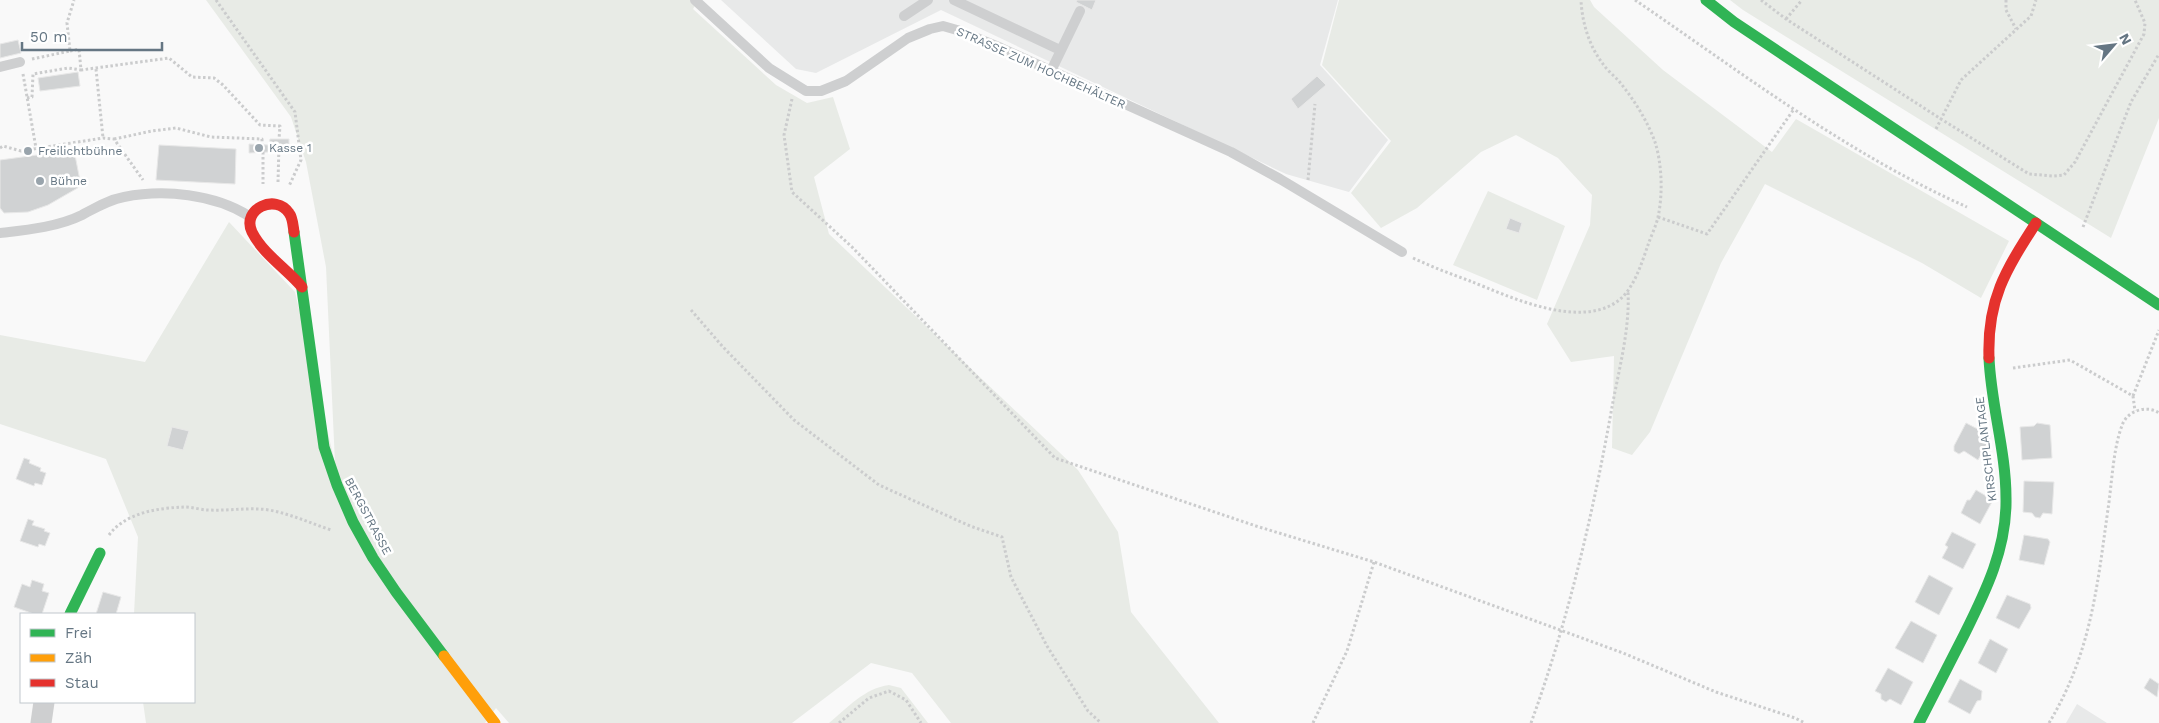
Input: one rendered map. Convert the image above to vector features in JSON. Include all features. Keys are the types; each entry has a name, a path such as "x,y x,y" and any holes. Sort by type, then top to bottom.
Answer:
{"street":[{"path":"1706,0 1734,22 1924,151 2159,305"},
{"path":"278,205 263,204 255,211 249,220 250,230 259,242 292,273 302,287"},
{"name":"BERGSTRASSE","path":"278,205 289,212 292,222 324,448 332,478 361,536 396,594 495,723"},
{"name":"KIRSCHPLANTAGE","path":"1918,723 1985,596 2001,555 2007,506 2005,477 1990,371 1989,338 1991,314 1995,300 2009,270 2036,223"},
{"path":"70,613 100,553"},
{"path":"40,723 44,703"}],"lane":[{"name":"STRASSE ZUM HOCHBEHÄLTER","path":"695,0 769,68 795,86 806,91 832,87 846,80 908,38 930,29 944,26 1001,48 1231,152 1304,192 1402,252"},
{"path":"904,16 928,0"},
{"path":"954,0 1060,50"},
{"path":"1051,71 1080,11"},
{"path":"0,67 20,62"},
{"path":"0,233 66,220 123,198 155,194 178,195 221,202 235,207 251,217"}],"path":[{"path":"70,51 67,23 74,0"},
{"path":"216,0 295,112 301,160 278,205"},
{"path":"1402,252 1516,301 1538,306 1572,311 1599,310 1615,303 1628,290 1643,261 1658,217 1660,167 1655,143 1647,123 1634,103 1602,63 1590,40 1582,13 1581,0"},
{"path":"1635,0 1794,108 1860,150 1970,208"},
{"path":"1761,0 1786,19 2029,174 2054,176 2064,175 2075,162 2144,34 2145,23 2135,0"},
{"path":"1786,19 1802,0"},
{"path":"2006,0 2006,10 2016,29"},
{"path":"1924,151 1961,80 2031,16 2036,0"},
{"path":"36,148 20,62 79,49 82,70"},
{"path":"2074,249 2131,102 2159,54"},
{"path":"27,98 32,97 33,74 68,68 96,69 169,58 192,77 214,78 260,125 280,126 279,139"},
{"path":"96,69 103,138"},
{"path":"795,86 784,135 792,192 852,247 1055,458 1256,526 1374,562 1624,653 1716,692 1805,723"},
{"path":"1304,192 1310,172 1315,104"},
{"path":"1658,217 1707,234 1794,108"},
{"path":"0,148 3,146 21,150 103,138 114,139 176,128 212,137 262,139 262,144"},
{"path":"114,139 155,194"},
{"path":"278,205 279,145"},
{"path":"262,152 263,204"},
{"path":"1531,723 1562,631 1608,428 1629,306 1628,290"},
{"path":"692,310 723,347 794,420 879,485 970,526 1002,537 1011,577 1038,628 1088,711 1101,723"},
{"path":"2135,411 2132,396 2159,330"},
{"path":"1990,371 2070,360 2132,396"},
{"path":"2049,723 2077,668 2087,636 2096,592 2116,453 2123,422 2128,415 2135,411 2145,409 2159,413"},
{"path":"100,553 114,528 122,521 134,515 187,507 207,510 248,507 297,517 337,532"},
{"path":"1313,723 1347,651 1374,562"},
{"path":"839,723 869,698 889,691 906,700 921,723"}],"shaded area":[{"path":"206,0 698,0 693,9 776,85 807,103 833,97 850,149 814,177 829,234 1078,470 1118,532 1131,612 1219,723 951,723 912,673 871,663 792,723 509,723 496,708 485,723 146,723 143,703 195,703 195,613 134,613 138,537 106,459 0,424 0,335 145,362 229,222 295,292 335,463 326,267 306,162 291,117"},
{"path":"721,0 1338,0 1320,65 1388,140 1349,192 1286,174 941,10 816,73 796,69"},
{"path":"1339,0 1590,0 1594,7 1663,70 1772,152 1796,119 2009,241 1981,298 1922,263 1765,184 1721,263 1650,432 1632,455 1612,448 1614,356 1571,362 1547,324 1590,225 1592,195 1558,158 1516,135 1481,152 1417,208 1381,228 1351,193 1391,141 1322,65"},
{"path":"1730,0 2159,0 2159,118 2111,238 1743,10"},
{"path":"1488,191 1565,226 1537,300 1453,265"},
{"path":"889,685 901,688 928,723 829,723 864,694"},
{"path":"2077,704 2107,723 2066,723"}],"building":[{"path":"1077,0 1096,0 1092,10 1076,2"},
{"path":"18,40 21,53 0,58 0,44"},
{"path":"78,72 80,86 40,91 38,78"},
{"path":"1317,76 1326,85 1298,109 1291,99"},
{"path":"270,139 289,139 289,145 269,145"},
{"name":"Kasse 1","path":"249,144 269,145 269,152 249,153"},
{"path":"159,145 236,149 235,184 156,180"},
{"name":"Bühne","path":"74,150 81,186 48,205 28,212 4,213 0,208 0,160"},
{"path":"1510,218 1522,223 1519,233 1506,229"},
{"path":"1966,423 1991,436 1978,460 1964,451 1959,454 1954,451 1954,446"},
{"path":"2037,423 2050,425 2052,458 2022,460 2020,427 2034,426"},
{"path":"172,427 189,431 183,450 167,446"},
{"path":"24,458 30,460 29,463 41,468 40,471 46,473 42,485 35,483 34,486 16,479"},
{"path":"2024,481 2054,482 2052,514 2043,513 2040,518 2035,517 2032,513 2023,512"},
{"path":"1976,490 1993,500 1980,524 1961,513 1967,500 1970,500"},
{"path":"28,519 34,521 32,525 45,529 44,531 50,533 45,546 39,544 38,547 20,541"},
{"path":"1952,532 1976,544 1963,569 1942,558 1948,547 1945,545"},
{"path":"2024,535 2048,539 2050,542 2044,565 2019,560"},
{"path":"1929,575 1953,588 1939,615 1915,602"},
{"path":"32,580 44,584 42,591 49,593 42,613 31,613 14,607 22,584 30,587"},
{"path":"103,592 121,597 116,613 96,613"},
{"path":"2007,595 2030,604 2031,608 2019,629 1996,618"},
{"path":"1911,621 1937,635 1923,663 1895,648"},
{"path":"1990,639 2008,649 1996,673 1978,663"},
{"path":"1888,668 1913,682 1901,705 1890,699 1886,702 1881,699 1881,694 1875,691"},
{"path":"2150,678 2159,684 2157,697 2144,688"},
{"path":"1960,679 1982,691 1981,700 1977,701 1970,714 1948,702"}],"traffic: fast":[{"path":"1706,0 1734,22 2159,305"},
{"path":"294,232 324,447 337,485 353,522 373,558 444,656"},
{"path":"1919,723 1980,602 1994,569 2003,534 2006,498 2004,463 1992,393 1989,358"},
{"path":"70,613 100,553"}],"traffic: slow":[{"path":"444,656 495,723"}],"traffic: jam":[{"path":"294,232 290,215 283,207 276,204 262,206 251,217 252,232 262,247 302,287"},
{"path":"1989,358 1991,319 2000,287 2015,256 2036,223"}],"place":[{"name":"Kasse 1","path":"259,148"},
{"name":"Freilichtbühne","path":"28,151"},
{"name":"Bühne","path":"40,181"}]}
